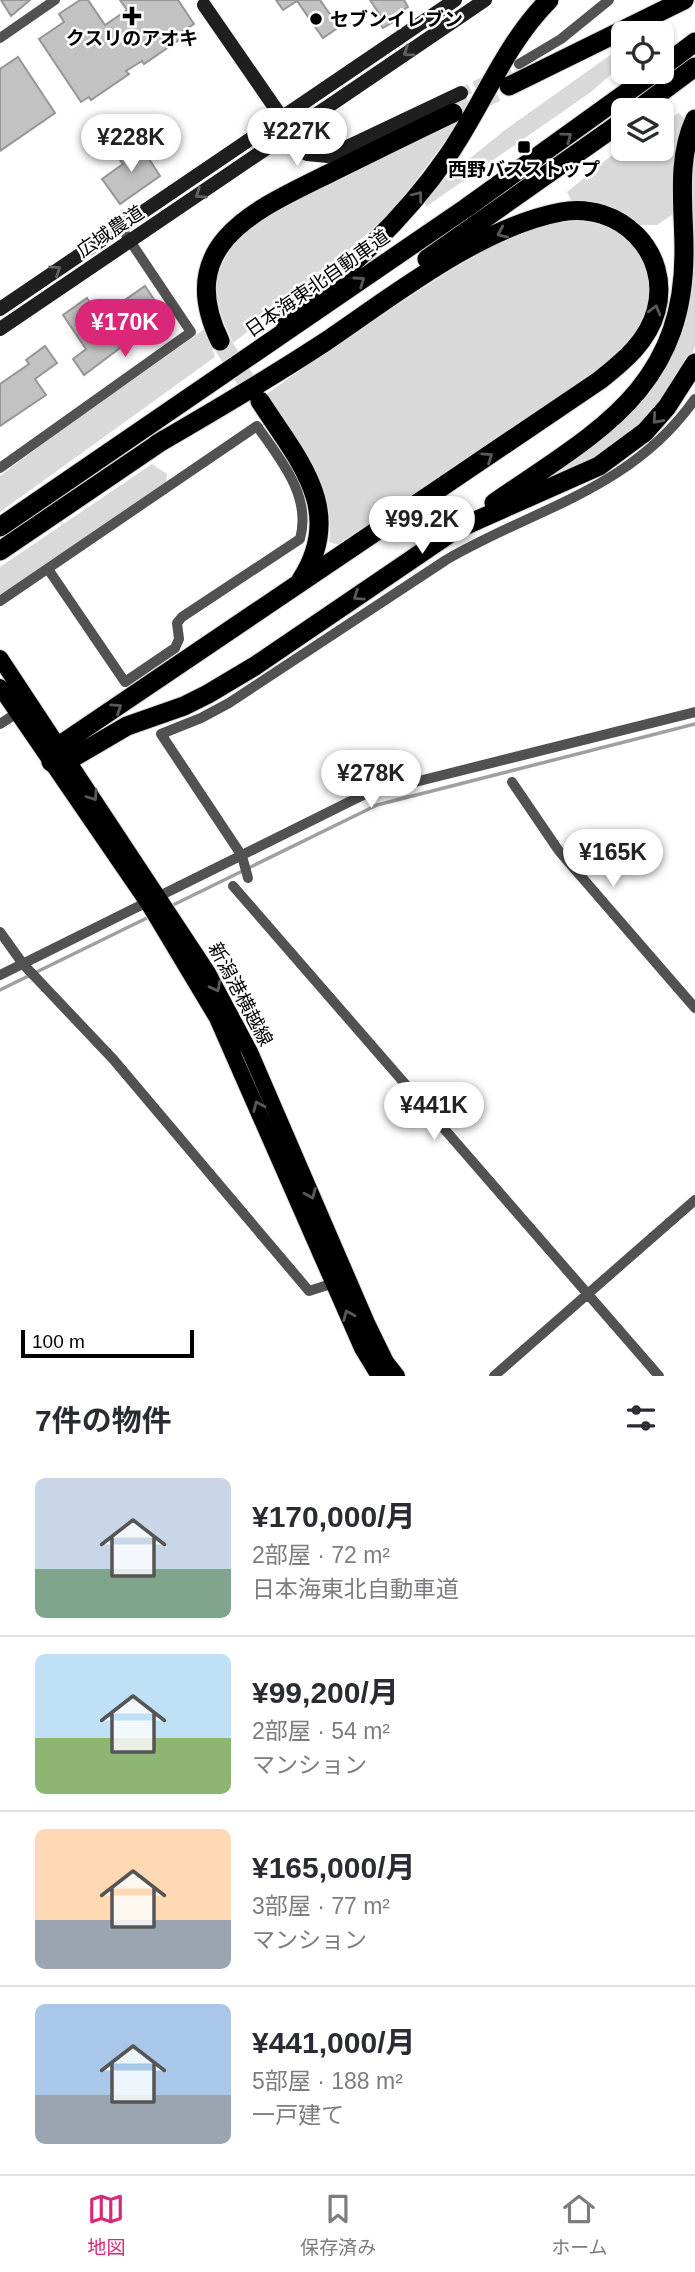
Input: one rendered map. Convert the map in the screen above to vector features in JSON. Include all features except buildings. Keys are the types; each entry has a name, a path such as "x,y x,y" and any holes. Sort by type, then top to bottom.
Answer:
{"highway":[{"path":"142,430 335,280 382,237 411,206 447,157 517,37 550,0"},
{"path":"509,86 684,0"},
{"path":"674,58 695,42"},
{"path":"653,98 695,67"},
{"name":"日本海東北自動車道","path":"0,527 533,162 640,84"},
{"path":"220,341 211,317 207,286 215,255 232,230 264,206 453,113"},
{"path":"60,756 127,726 184,706 234,680 601,430 642,387 659,361 673,331 682,295 685,154 695,119"},
{"path":"0,551 489,217 611,130"},
{"path":"60,756 299,584 600,380 621,363 648,329 656,311 659,290 657,269 648,248 636,234 613,218 583,210 561,212 529,221 446,261 261,384 157,444"},
{"path":"455,530 570,481 621,452 667,407 695,363"},
{"path":"260,401 305,471 319,506 320,535 317,548 299,584"}],"main road":[{"name":"新潟港横越線","path":"0,658 60,756 154,899 208,973 250,1052 367,1323 386,1362 397,1376"},
{"name":"新潟港横越線","path":"0,687 18,712 60,756"},
{"name":"新潟港横越線","path":"154,899 217,1018 362,1348 379,1376"}],"street":[{"path":"0,38 55,0"},
{"name":"広域農道","path":"0,309 455,0"},
{"name":"広域農道","path":"0,328 485,0"},
{"path":"519,64 561,39 609,0"},
{"path":"205,2 290,132 307,153 328,156 461,93"},
{"path":"0,468 191,332 120,227"},
{"path":"248,878 242,856 161,734 229,704 457,553 508,526 592,490 618,474 667,435 695,399"},
{"path":"0,601 257,426 284,466 304,513 300,539 182,617 177,623 179,639 175,648 125,682 48,569"},
{"path":"0,724 18,712"},
{"path":"0,975 363,795 695,712"},
{"path":"512,782 559,851 695,1008"},
{"path":"233,886 659,1376"},
{"path":"0,932 23,964 113,1059 309,1291 334,1283"},
{"path":"494,1376 695,1200"}],"shaded area":[{"path":"611,55 611,74 591,92 427,206 423,200 432,189 505,130"},
{"path":"679,113 688,123 675,213 657,225 640,225 617,210 573,204 567,192 611,156 611,161 674,161 674,116"},
{"path":"462,119 395,208 325,272 233,343 222,318 215,290 218,272 236,238 263,214 432,130"},
{"path":"695,140 695,346 690,361 632,438 574,473 538,485 651,386 688,222"},
{"path":"572,219 603,225 616,231 628,238 644,258 650,290 649,302 644,322 635,337 596,373 343,546 329,542 327,502 312,463 265,395 378,317 472,257 530,230"},
{"path":"206,328 215,357 0,512 0,476"},
{"path":"152,464 167,474 166,484 0,595 0,567"}],"waterway":[{"path":"171,906 377,805 695,724"},
{"path":"0,990 151,916"}],"tunnel":[{"path":"461,93 519,64"},
{"path":"453,113 509,86"},
{"path":"220,341 259,400"}],"place":[{"name":"クスリのアオキ","path":"132,16"},
{"name":"セブンイレブン","path":"316,19"},
{"name":"西野バスストップ","path":"524,147"}]}
